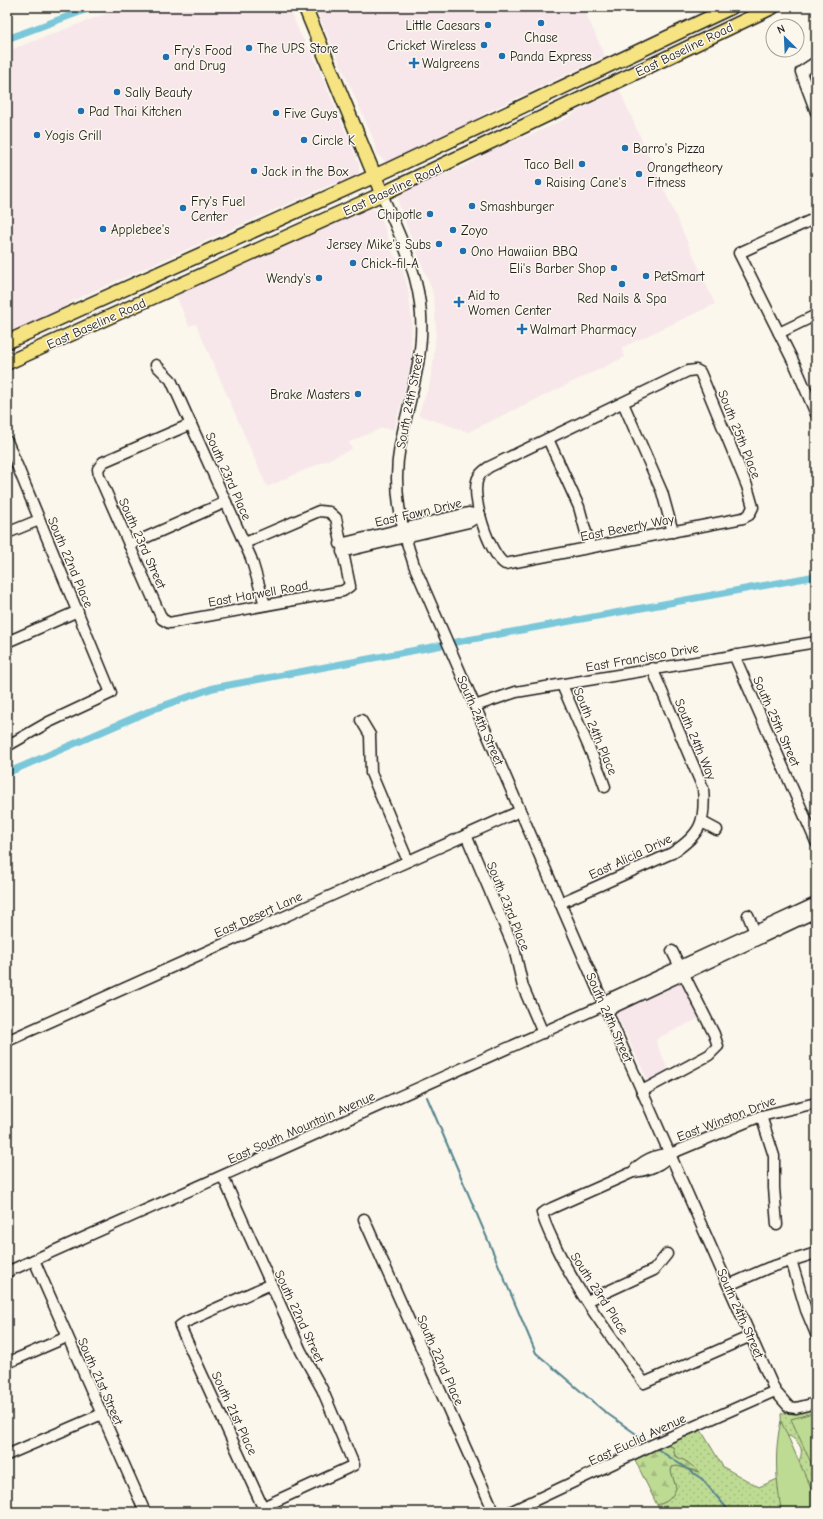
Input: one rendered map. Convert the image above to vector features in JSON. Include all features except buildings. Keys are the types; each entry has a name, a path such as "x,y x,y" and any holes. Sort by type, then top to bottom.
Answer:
{"main road":[{"name":"South 24th Street","path":"305,7 382,194"},
{"name":"East Baseline Road","path":"7,342 375,176 732,7"},
{"name":"East Baseline Road","path":"7,363 382,194 772,7"},
{"path":"693,25 700,41"},
{"path":"565,86 573,103"},
{"path":"168,270 176,287"}],"street":[{"path":"816,62 801,72 816,112"},
{"name":"South 24th Street","path":"382,194 415,278 421,316 420,355 398,458 398,498 403,533 418,575 604,1005 776,1391 789,1407 796,1408 816,1403"},
{"path":"816,218 739,254 796,367 816,414"},
{"path":"779,333 816,315"},
{"name":"South 23rd Place","path":"156,365 171,380 191,424 245,543 259,581 265,605"},
{"name":"South 25th Place","path":"623,404 688,371 696,370 700,372 747,486 752,501 752,511"},
{"path":"480,515 476,487 478,478 489,467 623,404 662,492 673,532"},
{"name":"South 23rd Street","path":"169,623 162,619 99,476 98,469 103,462 191,424"},
{"path":"548,439 579,507 590,547"},
{"name":"South 22nd Place","path":"7,441 111,693 49,722 7,746"},
{"path":"129,545 226,502"},
{"path":"245,543 319,511 329,512 336,518 341,548"},
{"name":"East Beverly Way","path":"480,515 490,544 499,560 505,564 743,518 752,511"},
{"name":"East Fawn Drive","path":"341,548 403,533 468,514 480,515"},
{"path":"7,533 39,520"},
{"name":"East Harwell Road","path":"169,623 342,591 350,586 341,548"},
{"path":"7,642 78,610"},
{"name":"East Francisco Drive","path":"475,706 505,695 652,668 816,642"},
{"name":"South 25th Street","path":"734,655 816,842"},
{"name":"South 24th Way","path":"652,668 703,788 705,808 702,822"},
{"name":"South 24th Place","path":"562,685 605,787"},
{"path":"361,720 370,735 371,773 408,861"},
{"name":"East Desert Lane","path":"7,1041 520,811"},
{"path":"702,822 717,830"},
{"name":"East Alicia Drive","path":"560,903 672,853 689,842 702,822"},
{"name":"South 23rd Place","path":"466,835 514,948 523,986 543,1033"},
{"name":"East South Mountain Avenue","path":"757,935 816,902"},
{"name":"East South Mountain Avenue","path":"7,1272 543,1033 604,1005 609,999 682,970 757,935 816,912"},
{"path":"748,915 757,935"},
{"path":"642,1091 710,1056 718,1046 714,1034 672,951"},
{"name":"East Winston Drive","path":"542,1213 645,1166 666,1160 670,1154 761,1116 816,1103"},
{"path":"761,1116 774,1156 774,1188 777,1225"},
{"name":"South 22nd Street","path":"223,1177 301,1351 322,1389 354,1465 264,1510"},
{"name":"South 23rd Place","path":"542,1213 544,1222 564,1264 587,1301 644,1383 751,1336"},
{"name":"South 22nd Place","path":"364,1219 494,1512"},
{"path":"729,1285 749,1275 816,1253"},
{"path":"587,1301 654,1270 667,1254"},
{"name":"South 21st Street","path":"34,1260 145,1512"},
{"path":"791,1260 806,1310 816,1334"},
{"name":"South 21st Place","path":"264,1510 180,1326 271,1284"},
{"path":"7,1363 67,1337"},
{"name":"East Euclid Avenue","path":"510,1512 652,1445 776,1391"},
{"path":"7,1455 102,1414"}],"shaded area":[{"path":"124,7 289,7 300,34 313,55 359,164 359,173 353,179 332,184 74,300 57,312 7,334 7,51"},
{"path":"315,7 583,7 605,56 485,113 467,125 392,161 386,162 378,155 372,136"},
{"path":"619,89 715,304 621,348 625,357 468,432 418,415 429,386 433,364 436,332 435,310 432,290 399,206 398,197 417,186 467,165 489,151 535,133 565,119 594,101"},
{"path":"367,208 372,208 379,212 394,255 402,266 408,289 412,320 411,356 408,379 394,429 382,428 349,442 352,449 267,487 196,324 189,326 175,293"},
{"path":"683,981 700,1018 658,1038 656,1042 670,1074 649,1083 616,1013 624,1007"}],"green space":[{"path":"816,1408 816,1512 661,1512 657,1505 669,1499 676,1488 671,1471 672,1467 677,1466 698,1472 687,1462 675,1456 673,1447 665,1445 701,1430 723,1467 759,1487 794,1472 801,1456 801,1448 795,1440 790,1436 782,1438 781,1413 796,1413"},
{"path":"816,1412 816,1474 791,1419"},
{"path":"781,1421 816,1500 816,1512 776,1512 781,1509 776,1465 777,1443"},
{"path":"665,1445 673,1447 675,1456 687,1462 700,1472 677,1466 672,1467 671,1471 676,1488 669,1499 657,1505 634,1458"}],"waterway":[{"path":"7,39 93,7"},
{"path":"451,643 816,576"},
{"path":"7,773 154,709 213,688 443,645"},
{"path":"427,1097 536,1353 605,1412 649,1443"},
{"path":"656,1448 702,1479 730,1512"}],"place":[{"name":"Chase","path":"541,23"},
{"name":"Little Caesars","path":"488,25"},
{"name":"Cricket Wireless","path":"484,45"},
{"name":"The UPS Store","path":"249,48"},
{"name":"Panda Express","path":"502,56"},
{"name":"Fry's Food and Drug","path":"166,57"},
{"name":"Walgreens","path":"414,63"},
{"name":"Sally Beauty","path":"117,92"},
{"name":"Pad Thai Kitchen","path":"81,111"},
{"name":"Five Guys","path":"276,113"},
{"name":"Yogis Grill","path":"37,135"},
{"name":"Circle K","path":"304,140"},
{"name":"Barro's Pizza","path":"625,148"},
{"name":"Taco Bell","path":"582,164"},
{"name":"Jack in the Box","path":"254,171"},
{"name":"Orangetheory Fitness","path":"639,174"},
{"name":"Raising Cane's","path":"538,182"},
{"name":"Smashburger","path":"472,206"},
{"name":"Fry's Fuel Center","path":"183,208"},
{"name":"Chipotle","path":"430,214"},
{"name":"Applebee's","path":"103,229"},
{"name":"Zoyo","path":"453,230"},
{"name":"Jersey Mike's Subs","path":"439,244"},
{"name":"Ono Hawaiian BBQ","path":"463,251"},
{"name":"Chick-fil-A","path":"353,263"},
{"name":"Eli's Barber Shop","path":"614,268"},
{"name":"PetSmart","path":"646,276"},
{"name":"Wendy's","path":"319,278"},
{"name":"Red Nails & Spa","path":"622,284"},
{"name":"Aid to Women Center","path":"459,302"},
{"name":"Walmart Pharmacy","path":"522,329"},
{"name":"Brake Masters","path":"358,394"}]}
